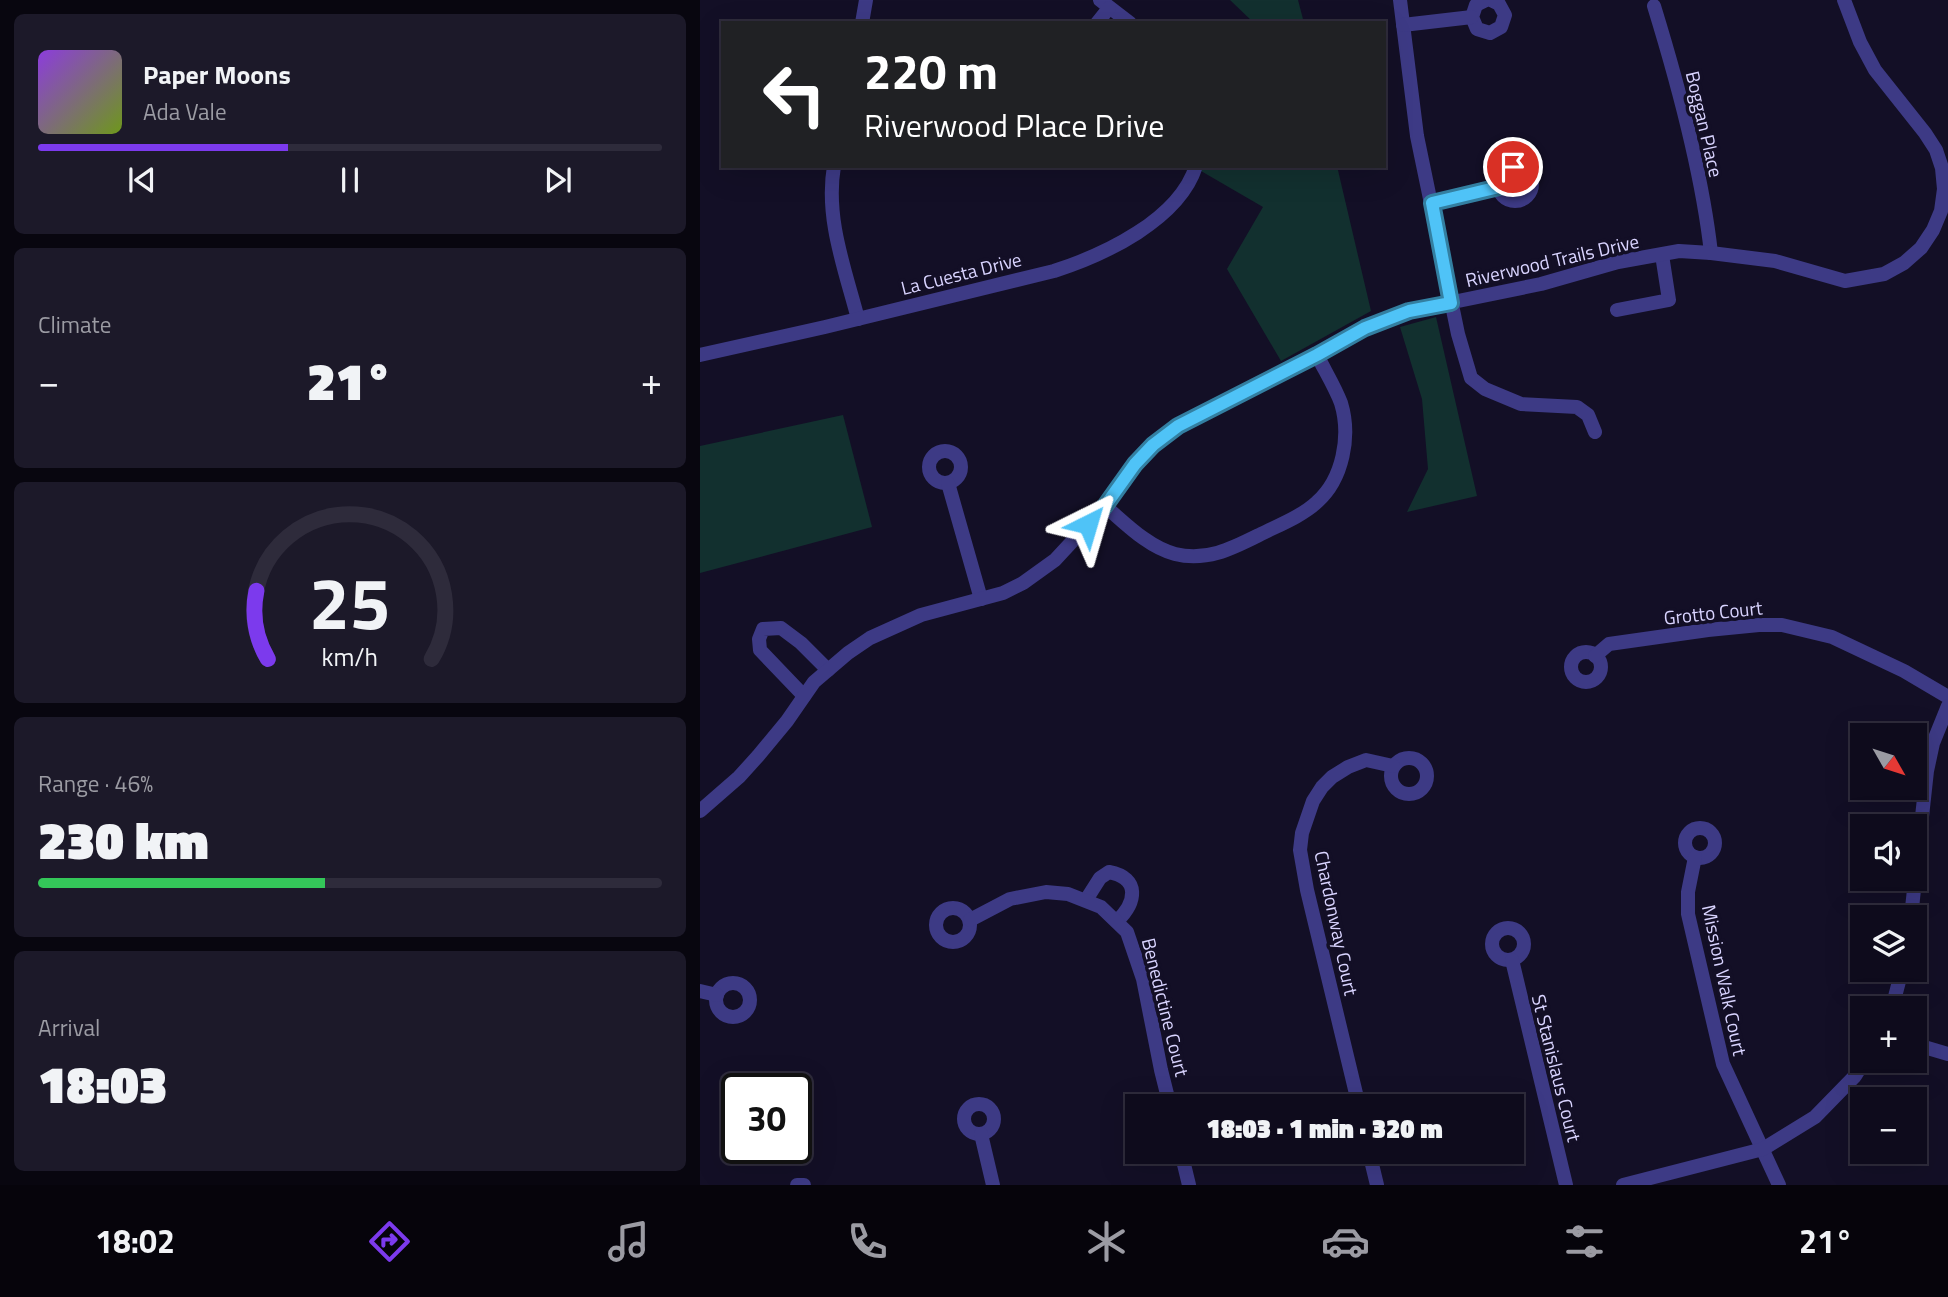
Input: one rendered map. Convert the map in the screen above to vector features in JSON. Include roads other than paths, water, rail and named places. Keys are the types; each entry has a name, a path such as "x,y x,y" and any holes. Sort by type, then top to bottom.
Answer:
{"street":[{"path":"862,21 866,0"},
{"path":"1400,0 1417,136 1451,303 1471,378 1485,389 1521,404 1577,407 1588,415 1595,432"},
{"path":"1486,0 1476,5 1472,18 1477,29 1483,32 1496,31 1501,27 1505,15 1504,9 1491,0"},
{"name":"Riverwood Trails Drive","path":"700,811 745,770 787,721 814,682 870,638 921,615 1013,588 1041,572 1105,506 1135,464 1153,445 1178,426 1365,328 1409,311 1541,284 1618,262 1679,251 1775,261 1845,281 1884,274 1904,262 1921,248 1941,211 1944,190 1942,168 1936,150 1875,70 1860,42 1844,0"},
{"path":"1098,21 1105,4 1127,21"},
{"name":"Boggan Place","path":"1654,6 1692,152 1712,253"},
{"path":"1403,25 1472,18"},
{"path":"834,168 830,190 832,214 858,319"},
{"name":"La Cuesta Drive","path":"700,355 858,319 1086,261 1133,235 1160,214 1187,186 1195,168"},
{"path":"1432,203 1499,187"},
{"path":"1618,310 1669,300 1662,255"},
{"path":"1105,506 1157,546 1174,554 1211,556 1230,550 1316,503 1330,488 1338,470 1344,451 1345,426 1341,403 1317,355"},
{"path":"948,483 981,599"},
{"name":"Grotto Court","path":"1595,656 1609,644 1708,630 1782,625 1832,637 1866,651 1948,697"},
{"path":"804,696 760,650 759,639 763,629 781,628 801,643 828,670"},
{"path":"1912,905 1927,771 1933,743 1948,706"},
{"name":"Chardonway Court","path":"1356,1094 1307,890 1300,850 1302,833 1313,801 1332,777 1366,760 1393,766"},
{"name":"Mission Walk Court","path":"1695,857 1688,892 1688,914 1723,1064 1779,1185"},
{"name":"Benedictine Court","path":"1086,900 1100,878 1109,872 1122,874 1130,882 1133,892 1126,913 1117,922"},
{"name":"Benedictine Court","path":"970,920 1010,899 1046,892 1068,894 1101,907 1127,932 1143,979 1167,1094"},
{"name":"St Stanislaus Court","path":"1512,960 1566,1185"},
{"path":"700,991 717,995"},
{"path":"1927,1048 1948,1054"},
{"path":"1623,1185 1763,1149 1815,1117 1856,1073"},
{"path":"981,1134 993,1185"},
{"path":"1184,1164 1189,1185"},
{"path":"1372,1164 1377,1185"},
{"path":"797,1185 804,1185"}]}
